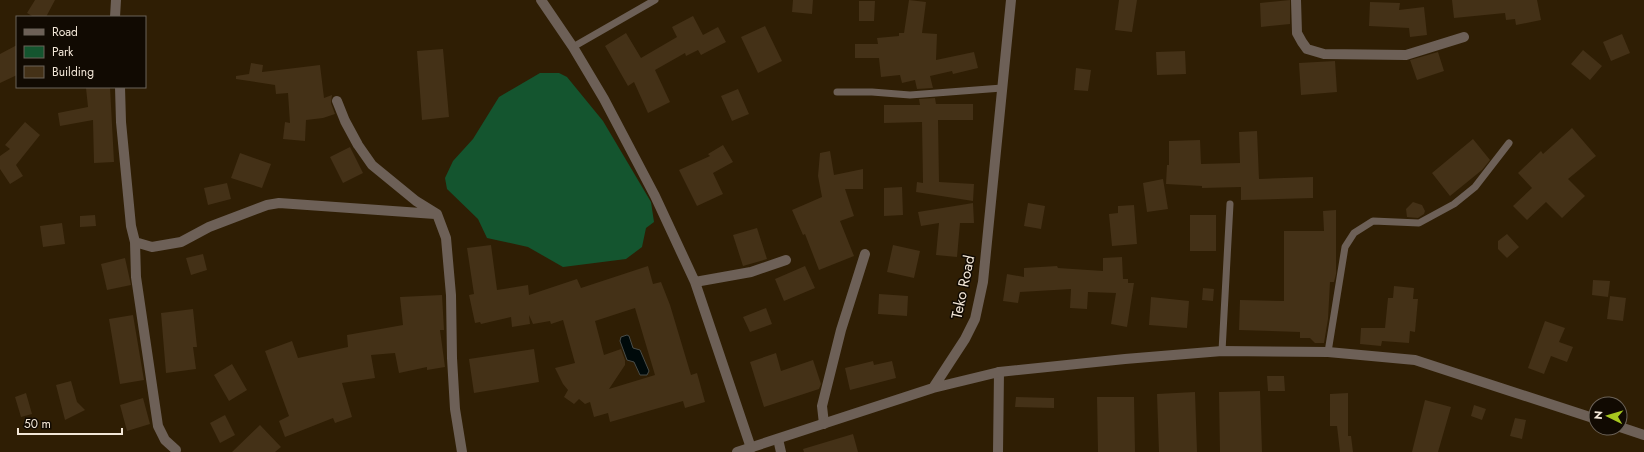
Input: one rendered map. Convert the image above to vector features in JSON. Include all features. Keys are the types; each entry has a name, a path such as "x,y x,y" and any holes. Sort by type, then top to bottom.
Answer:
{"street":[{"path":"115,16 116,0"},
{"path":"541,0 604,99 638,162 695,282 750,448"},
{"name":"Teko Road","path":"933,388 975,319 983,282 1011,0"},
{"path":"1296,0 1297,33 1307,49 1324,54 1406,55 1464,37"},
{"path":"120,88 121,122 131,226 134,242 136,277 158,426 165,440 176,450"},
{"path":"337,101 355,139 372,165 416,201 437,214 446,238 449,263 455,402 462,452"},
{"path":"134,242 152,247 181,242 209,227 267,205 279,203 437,214"},
{"path":"824,424 822,406 841,330 865,254"},
{"path":"695,282 751,272 786,260"},
{"path":"737,452 933,388 999,372 1125,358 1222,351 1328,352 1415,360 1588,416"},
{"path":"998,452 999,372"},
{"path":"1628,430 1644,435"},
{"path":"778,439 781,452"}],"lane":[{"path":"572,47 655,0"},
{"path":"837,92 872,92 910,95 1002,88"},
{"path":"1328,352 1345,247 1354,233 1373,221 1401,221 1419,223 1432,217 1454,204 1475,187 1509,143"},
{"path":"1222,351 1230,204"}],"green space":[{"path":"540,73 559,73 567,77 603,121 651,202 654,222 646,228 642,247 626,259 563,267 528,247 487,238 478,219 447,189 445,178 453,161 473,139 499,97"}],"shaded area":[{"path":"627,335 629,336 633,348 640,350 649,371 647,375 640,375 634,362 627,360 620,341 621,337"}],"building":[{"path":"35,0 55,0 47,16 32,16 27,13"},
{"path":"793,0 813,0 812,14 792,12"},
{"path":"909,0 926,2 922,33 937,34 936,60 974,52 978,68 953,74 952,71 930,76 933,88 917,89 915,80 902,83 900,75 881,77 879,58 855,58 855,44 878,44 877,38 899,36 899,33 904,33"},
{"path":"1119,0 1137,0 1132,32 1115,30"},
{"path":"1290,0 1290,24 1261,27 1260,3"},
{"path":"1452,0 1537,0 1541,20 1516,25 1515,19 1506,20 1505,13 1454,18"},
{"path":"859,1 875,1 874,21 859,21"},
{"path":"1370,2 1400,3 1399,10 1424,7 1427,35 1410,37 1409,28 1369,26"},
{"path":"693,16 703,35 718,27 726,42 701,55 698,50 686,56 685,53 655,70 670,102 648,113 634,82 628,86 605,46 626,33 641,58 677,37 672,27"},
{"path":"765,26 782,61 758,73 741,37"},
{"path":"1622,34 1630,53 1611,61 1603,42"},
{"path":"16,46 16,75 0,83 0,54"},
{"path":"443,49 449,117 422,120 417,51"},
{"path":"1583,50 1602,66 1590,80 1571,64"},
{"path":"1185,51 1186,74 1157,75 1156,52"},
{"path":"1438,52 1444,71 1417,80 1410,60"},
{"path":"1335,61 1337,92 1301,95 1299,63"},
{"path":"251,63 263,65 262,72 320,65 324,98 332,95 331,103 335,114 323,118 306,120 305,141 283,139 285,122 290,123 288,93 276,94 275,85 236,79 236,76 249,74"},
{"path":"1076,68 1091,70 1088,91 1074,90"},
{"path":"86,88 110,88 114,162 94,163 93,120 60,126 58,113 88,107"},
{"path":"738,89 749,114 732,121 721,96"},
{"path":"935,98 936,104 973,104 973,120 938,120 939,182 974,184 973,201 916,192 917,182 923,183 922,122 884,123 884,105 920,105 919,99"},
{"path":"25,122 40,135 16,165 23,176 10,184 0,169 0,156 10,149 5,145"},
{"path":"1572,128 1596,156 1568,179 1585,196 1562,218 1546,202 1527,220 1513,206 1532,188 1518,173 1541,151 1543,154"},
{"path":"1257,131 1259,179 1313,177 1313,198 1241,200 1241,187 1202,188 1202,186 1166,184 1167,165 1169,165 1169,141 1200,140 1201,164 1240,163 1239,132"},
{"path":"1473,139 1490,160 1482,170 1450,196 1432,173"},
{"path":"723,145 733,162 713,173 723,194 697,206 679,170 710,156 708,154"},
{"path":"350,147 363,173 343,183 330,157"},
{"path":"830,151 834,175 863,169 863,189 845,189 854,216 840,221 854,256 819,270 805,234 803,235 792,210 822,197 818,176 820,153"},
{"path":"240,153 271,164 262,188 231,178"},
{"path":"1163,179 1168,209 1147,212 1143,183"},
{"path":"227,183 231,199 208,205 204,188"},
{"path":"902,187 903,215 884,216 884,188"},
{"path":"1413,202 1422,205 1425,211 1424,214 1418,218 1407,217 1406,209"},
{"path":"973,203 974,223 960,223 957,257 936,255 939,223 921,226 918,212"},
{"path":"1028,203 1045,206 1041,229 1024,226"},
{"path":"1134,205 1137,244 1112,246 1109,214 1118,213 1118,206"},
{"path":"1336,210 1336,274 1334,282 1330,282 1328,319 1324,343 1315,343 1310,338 1300,338 1300,332 1239,330 1240,300 1284,301 1284,231 1324,231 1323,211"},
{"path":"95,215 96,226 80,227 80,216"},
{"path":"1190,215 1216,215 1216,251 1190,251"},
{"path":"62,223 65,244 43,247 40,226"},
{"path":"757,228 767,259 743,266 733,235"},
{"path":"1507,234 1519,247 1507,258 1498,249 1498,241"},
{"path":"491,245 497,290 528,285 529,295 577,279 581,288 648,266 653,284 661,282 670,305 691,375 697,373 705,402 685,408 683,401 610,422 608,413 594,417 590,402 585,404 579,399 574,404 564,397 568,390 563,384 555,368 575,363 563,320 551,324 550,321 533,324 529,315 530,324 512,327 511,317 481,324 480,322 475,323 469,295 474,294 467,248","holes":["635,308 655,375 609,389 625,365 625,360 621,349 604,355 595,321"]},
{"path":"893,245 920,251 914,278 887,272"},
{"path":"203,254 207,270 191,275 186,258"},
{"path":"1122,257 1123,279 1128,279 1128,283 1134,283 1127,327 1111,324 1116,293 1088,292 1087,309 1070,308 1071,289 1020,292 1018,303 1003,301 1007,274 1024,277 1024,268 1057,266 1058,268 1103,271 1103,258"},
{"path":"125,258 131,285 107,290 101,264"},
{"path":"805,266 815,288 784,301 775,279"},
{"path":"1593,280 1610,281 1608,297 1592,295"},
{"path":"1394,286 1414,288 1413,299 1418,299 1415,332 1410,331 1409,343 1382,341 1381,346 1360,344 1361,328 1385,328 1388,298 1393,298"},
{"path":"1203,288 1214,289 1213,301 1202,300"},
{"path":"879,294 908,296 907,316 878,314"},
{"path":"442,295 444,330 440,330 445,367 427,370 427,367 399,373 395,353 371,355 375,378 342,383 352,417 335,423 333,418 285,437 279,421 289,416 265,351 292,341 298,358 348,347 347,335 403,325 400,297"},
{"path":"1610,296 1626,298 1623,321 1607,319"},
{"path":"1151,297 1189,301 1187,328 1149,325"},
{"path":"766,308 772,324 750,332 743,317"},
{"path":"193,309 197,347 193,347 196,369 166,373 161,313"},
{"path":"133,315 144,380 120,384 109,319"},
{"path":"1545,321 1565,328 1559,342 1573,347 1567,362 1551,356 1544,374 1528,368"},
{"path":"534,349 539,382 474,393 469,359"},
{"path":"776,353 781,371 813,360 821,384 819,389 764,407 750,362"},
{"path":"873,361 874,365 892,361 896,378 850,390 845,368"},
{"path":"232,364 247,390 229,401 214,375"},
{"path":"1267,376 1284,376 1285,391 1268,391"},
{"path":"71,381 77,402 85,410 65,420 56,385"},
{"path":"1260,391 1262,452 1220,452 1219,392"},
{"path":"1195,392 1197,452 1159,452 1157,394"},
{"path":"26,393 32,414 21,417 15,397"},
{"path":"1348,393 1348,436 1351,436 1353,452 1340,452 1337,426 1330,426 1330,394"},
{"path":"1016,397 1054,398 1054,408 1015,407"},
{"path":"1097,397 1134,397 1135,452 1098,452"},
{"path":"143,398 150,424 127,431 120,405"},
{"path":"1425,400 1451,407 1438,452 1412,452"},
{"path":"1474,405 1486,409 1482,420 1471,416"},
{"path":"225,415 235,435 220,443 210,423"},
{"path":"1515,418 1526,420 1522,439 1510,436"},
{"path":"260,425 281,447 275,452 232,452"},
{"path":"853,434 858,452 804,452 803,449"}]}
